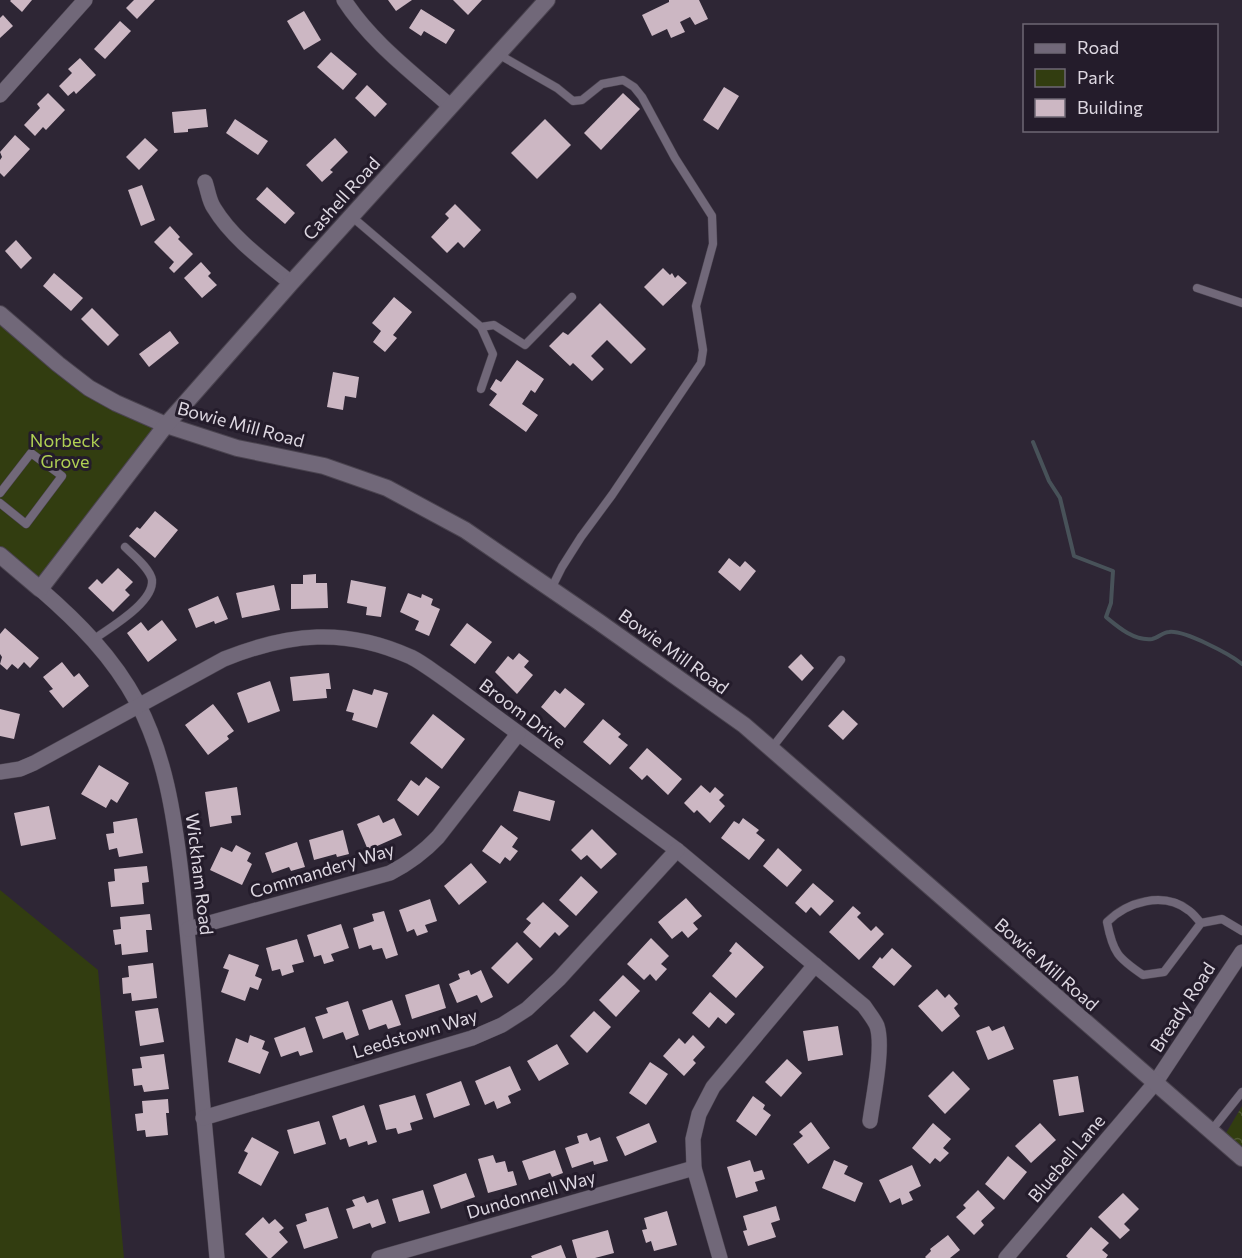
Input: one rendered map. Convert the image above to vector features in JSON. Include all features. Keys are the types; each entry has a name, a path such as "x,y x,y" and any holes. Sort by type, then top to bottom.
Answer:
{"street":[{"path":"0,95 85,0"},
{"path":"344,0 355,18 450,106"},
{"name":"Cashell Road","path":"40,589 166,425 547,0"},
{"path":"205,182 213,207 229,227 291,283"},
{"name":"Bowie Mill Road","path":"0,314 89,388 116,403 166,425 237,448 324,466 387,488 465,530 744,725 1242,1158"},
{"name":"Wickham Road","path":"0,555 40,589 93,640 121,673 158,751 168,784 176,828 188,929 217,1258"},
{"path":"14,566 34,569 46,567 64,558"},
{"name":"Broom Drive","path":"0,772 20,770 224,659 253,647 311,636 345,637 382,645 413,658 446,680 677,850 864,1006 877,1027 879,1049 870,1122"},
{"name":"Commandery Way","path":"188,929 390,873 408,864 423,853 438,837 518,734"},
{"name":"Leedstown Way","path":"203,1118 472,1038 502,1025 527,1009 559,979 677,850"},
{"name":"Bready Road","path":"1155,1083 1242,952"},
{"path":"720,1258 694,1168 693,1139 696,1126 713,1087 815,965"},
{"name":"Bluebell Lane","path":"1006,1258 1155,1083"},
{"name":"Dundonnell Way","path":"379,1258 694,1168"}],"lane":[{"path":"498,54 557,88 573,101 582,100 602,84 623,80 634,87 712,216 713,244 696,306 703,350 701,363 581,537 551,589"},
{"path":"351,216 481,327 494,354 481,389"},
{"path":"1197,288 1242,303"},
{"path":"481,327 494,325 525,345 572,297"},
{"path":"0,493 31,453 62,476 26,524 0,503"},
{"path":"93,640 125,618 149,593 152,580 147,570 125,547"},
{"path":"771,749 841,660"},
{"path":"1202,923 1187,909 1169,902 1141,901 1116,913 1107,922 1111,942 1121,960 1143,975 1164,972 1202,923 1222,919 1242,931"},
{"path":"1211,1131 1242,1092"}],"green space":[{"name":"Norbeck Grove","path":"0,314 58,364 166,425 40,589 0,556"},
{"path":"0,890 98,970 124,1258 0,1258"},
{"path":"1242,1106 1242,1158 1222,1140"}],"building":[{"path":"11,0 32,0 22,12"},
{"path":"134,0 155,0 137,19 126,8"},
{"path":"388,0 412,0 396,11"},
{"path":"453,0 482,0 468,15"},
{"path":"669,0 699,0 708,19 695,25 690,17 680,22 685,32 671,38 667,29 652,36 642,15"},
{"path":"421,9 455,30 446,44 424,31 421,36 409,28"},
{"path":"304,11 321,40 304,50 287,21"},
{"path":"3,15 13,26 0,38 0,18"},
{"path":"120,21 131,31 105,59 94,49"},
{"path":"331,52 357,74 343,90 317,67"},
{"path":"80,58 96,75 76,94 74,91 68,96 59,86 72,73 68,69"},
{"path":"367,85 387,104 375,117 355,98"},
{"path":"724,87 739,96 718,130 703,120"},
{"path":"48,93 65,110 46,130 43,127 35,136 24,125 40,108 37,104"},
{"path":"623,93 640,109 601,150 584,133"},
{"path":"206,109 208,127 174,133 172,112"},
{"path":"235,119 268,141 258,155 226,133"},
{"path":"545,119 571,145 537,179 511,153"},
{"path":"15,135 30,149 4,177 0,173 2,157 0,152"},
{"path":"145,138 158,150 139,170 126,157"},
{"path":"335,138 348,152 330,170 333,172 322,182 306,165"},
{"path":"142,185 155,220 141,226 128,190"},
{"path":"267,187 295,213 285,224 256,199"},
{"path":"455,204 481,230 464,248 458,242 447,253 431,237 449,218 445,214"},
{"path":"170,226 180,237 178,239 193,254 174,273 169,268 174,262 154,242"},
{"path":"16,240 32,258 21,269 5,251"},
{"path":"201,262 211,273 208,276 217,285 202,298 184,278"},
{"path":"663,268 670,275 672,273 675,278 678,275 687,283 663,306 644,287"},
{"path":"54,273 83,298 71,311 43,286"},
{"path":"394,297 412,312 393,335 397,338 385,352 373,342 381,331 372,323"},
{"path":"600,303 646,349 631,364 607,340 591,356 604,369 592,381 573,363 570,366 549,346 563,332 568,335"},
{"path":"92,308 119,335 108,346 81,319"},
{"path":"170,331 179,343 149,367 139,354"},
{"path":"517,360 544,379 535,393 531,390 522,404 538,415 526,432 489,405 497,394 490,389 496,379 501,382"},
{"path":"333,372 359,377 356,398 345,396 343,410 327,407"},
{"path":"155,511 178,530 155,558 129,536 137,527 140,529"},
{"path":"729,558 740,567 745,561 756,571 740,591 718,572"},
{"path":"118,568 133,582 125,590 130,595 113,612 88,588 97,579 102,584"},
{"path":"316,574 316,583 327,583 328,608 291,609 291,584 303,584 303,575"},
{"path":"351,580 386,587 381,617 366,615 367,607 347,603"},
{"path":"274,585 280,610 242,618 236,593"},
{"path":"408,593 421,598 422,594 433,599 431,605 440,609 429,636 415,630 419,621 400,612"},
{"path":"218,596 228,619 215,624 214,621 196,628 188,609"},
{"path":"162,620 177,640 148,662 127,633 141,622 148,631"},
{"path":"467,623 492,642 475,664 450,645"},
{"path":"5,628 39,658 30,668 24,662 18,669 12,664 7,670 0,664 2,657 0,634"},
{"path":"519,653 529,661 524,667 533,675 517,694 495,672 508,656 513,660"},
{"path":"801,654 814,668 802,681 788,667"},
{"path":"62,662 74,677 79,673 89,686 63,708 49,691 53,689 43,677"},
{"path":"329,673 331,689 326,689 327,698 293,701 290,677"},
{"path":"270,681 280,711 248,723 237,693"},
{"path":"565,688 585,704 565,728 541,707 555,690 560,694"},
{"path":"353,689 372,695 374,689 388,693 377,728 352,720 354,713 346,711"},
{"path":"213,704 234,731 227,736 229,739 208,755 185,725"},
{"path":"0,709 20,714 14,739 0,736"},
{"path":"843,710 858,724 843,740 828,726"},
{"path":"433,714 465,739 442,769 410,743"},
{"path":"603,719 621,734 618,737 628,745 610,765 583,742"},
{"path":"647,748 682,779 668,795 647,775 642,780 629,768"},
{"path":"99,765 129,783 117,803 111,799 106,808 81,794"},
{"path":"426,777 440,787 418,816 397,800 411,780 419,786"},
{"path":"701,785 710,793 715,787 724,795 719,800 725,806 710,823 697,810 694,813 684,803"},
{"path":"237,787 241,815 231,816 232,823 210,827 205,792"},
{"path":"519,791 555,801 550,821 513,811"},
{"path":"49,806 56,839 21,846 14,813"},
{"path":"379,815 383,823 394,818 402,835 368,850 357,824"},
{"path":"137,818 143,853 119,857 117,848 109,850 106,834 114,833 113,822"},
{"path":"743,818 759,830 756,833 765,840 749,860 721,838 734,821 739,824"},
{"path":"501,825 518,838 512,847 518,851 510,861 505,857 500,864 482,851"},
{"path":"592,829 617,854 601,869 587,855 581,860 571,850"},
{"path":"343,830 349,854 337,857 336,854 314,860 309,840"},
{"path":"297,842 305,867 291,871 289,867 272,873 265,853"},
{"path":"236,845 251,853 247,861 252,864 242,885 210,870 221,847 232,852"},
{"path":"778,848 802,870 787,887 763,866"},
{"path":"471,863 487,882 459,905 444,886"},
{"path":"147,866 149,882 142,883 144,904 111,907 108,882 115,881 114,869"},
{"path":"581,876 598,892 576,916 559,900"},
{"path":"813,883 834,901 820,916 811,907 806,913 795,903"},
{"path":"686,898 702,916 693,923 698,929 688,938 682,931 672,939 658,922"},
{"path":"430,899 437,921 425,925 428,932 417,936 414,929 407,932 399,910"},
{"path":"543,902 569,926 559,936 555,932 540,948 523,932 531,923 526,919"},
{"path":"853,906 861,913 857,917 871,931 876,926 884,934 859,960 829,932"},
{"path":"384,911 398,955 386,959 382,948 373,950 371,945 359,949 353,928 374,921 372,914"},
{"path":"150,914 152,930 146,930 148,952 122,955 121,944 115,945 113,930 121,929 120,917"},
{"path":"341,924 349,948 331,954 334,961 324,964 321,955 314,957 307,935"},
{"path":"651,938 669,956 661,964 667,969 656,981 650,974 644,980 627,964"},
{"path":"297,939 304,962 292,965 294,972 282,976 280,969 272,971 266,948"},
{"path":"517,942 533,959 508,984 491,968"},
{"path":"736,942 764,967 736,998 712,976 732,953 729,951"},
{"path":"892,948 912,966 894,986 872,967"},
{"path":"229,954 259,965 255,976 262,979 258,990 250,987 245,1001 221,992 229,970 223,968"},
{"path":"153,963 157,998 132,1001 131,993 123,994 122,978 129,977 128,966"},
{"path":"469,970 471,975 481,970 493,997 481,1003 477,995 457,1003 449,984 460,979 458,974"},
{"path":"623,975 640,991 616,1017 599,1000"},
{"path":"439,984 446,1008 412,1019 405,995"},
{"path":"937,989 945,998 949,994 958,1004 954,1008 960,1016 942,1032 918,1006"},
{"path":"710,992 735,1014 726,1024 718,1017 709,1028 692,1013"},
{"path":"392,1000 401,1025 388,1029 386,1024 369,1030 362,1010"},
{"path":"348,1001 359,1035 346,1040 343,1032 323,1039 315,1017 328,1013 326,1008"},
{"path":"158,1008 164,1042 140,1046 135,1011"},
{"path":"594,1011 611,1027 587,1053 570,1036"},
{"path":"838,1026 843,1055 808,1061 803,1031"},
{"path":"989,1026 992,1031 1004,1026 1014,1049 988,1060 976,1031"},
{"path":"305,1027 313,1052 300,1056 298,1051 281,1057 274,1038"},
{"path":"250,1035 265,1041 262,1049 269,1052 260,1074 228,1062 236,1038 248,1043"},
{"path":"693,1035 705,1047 693,1060 696,1063 684,1076 663,1056 679,1038 685,1044"},
{"path":"557,1044 569,1064 539,1081 527,1061"},
{"path":"164,1054 169,1089 144,1092 142,1085 134,1086 132,1069 142,1068 140,1057"},
{"path":"787,1059 802,1073 781,1097 765,1082"},
{"path":"650,1062 668,1074 646,1105 629,1093"},
{"path":"510,1066 521,1090 508,1096 511,1103 497,1109 494,1101 485,1105 475,1081"},
{"path":"953,1071 970,1089 945,1114 928,1096"},
{"path":"1078,1076 1084,1112 1059,1116 1053,1080"},
{"path":"461,1081 470,1105 434,1118 426,1094"},
{"path":"415,1095 423,1119 410,1123 412,1130 398,1134 396,1128 386,1130 379,1105"},
{"path":"753,1096 765,1105 763,1109 771,1115 756,1136 736,1121"},
{"path":"168,1099 169,1113 166,1113 168,1135 146,1137 145,1130 137,1131 135,1114 143,1113 142,1101"},
{"path":"364,1105 377,1142 368,1145 367,1141 349,1147 346,1138 340,1140 332,1116"},
{"path":"319,1121 326,1144 294,1154 287,1130"},
{"path":"811,1122 830,1148 808,1164 793,1144 803,1136 799,1132"},
{"path":"649,1123 657,1142 625,1156 616,1137"},
{"path":"933,1123 951,1139 943,1148 949,1153 940,1162 935,1158 930,1164 912,1148"},
{"path":"1040,1123 1056,1140 1031,1163 1015,1146"},
{"path":"587,1133 590,1141 600,1137 608,1161 594,1165 593,1161 572,1168 565,1148 579,1143 577,1136"},
{"path":"252,1137 279,1152 261,1186 238,1173 248,1153 244,1151"},
{"path":"555,1150 563,1173 552,1177 550,1173 529,1180 522,1161"},
{"path":"493,1155 496,1163 505,1161 508,1172 513,1171 517,1185 488,1193 478,1159"},
{"path":"1008,1156 1027,1172 1004,1200 985,1184"},
{"path":"750,1160 754,1172 762,1170 765,1179 755,1182 758,1191 736,1198 727,1167"},
{"path":"834,1160 848,1166 844,1174 863,1183 855,1202 822,1188"},
{"path":"912,1165 921,1186 909,1192 913,1200 902,1205 900,1198 890,1203 879,1180"},
{"path":"466,1173 475,1197 441,1209 433,1185"},
{"path":"423,1190 430,1213 399,1222 392,1199"},
{"path":"978,1190 995,1208 981,1221 984,1225 974,1235 956,1217 966,1208 963,1205"},
{"path":"1123,1193 1139,1209 1124,1224 1130,1230 1120,1239 1098,1217"},
{"path":"364,1196 367,1203 378,1199 386,1223 372,1228 370,1223 353,1229 346,1209 355,1206 352,1200"},
{"path":"776,1206 780,1220 771,1223 776,1237 748,1246 743,1231 747,1230 743,1216"},
{"path":"328,1207 338,1238 304,1249 296,1225 307,1221 305,1214"},
{"path":"667,1211 677,1245 654,1251 651,1241 646,1243 642,1230 647,1229 644,1218"},
{"path":"263,1217 269,1224 275,1219 284,1228 279,1232 288,1242 271,1258 268,1258 245,1234"},
{"path":"1091,1227 1109,1243 1102,1250 1108,1255 1106,1258 1068,1258 1066,1256"},
{"path":"608,1230 614,1253 595,1258 577,1258 572,1240"},
{"path":"948,1235 960,1250 950,1258 925,1257 931,1251 930,1249"},
{"path":"561,1245 566,1258 532,1258 531,1256"}],"waterway":[{"path":"1033,442 1049,481 1060,498 1074,556 1113,571 1111,603 1106,617 1139,638 1152,639 1165,633 1176,632 1218,649 1242,664"}]}
